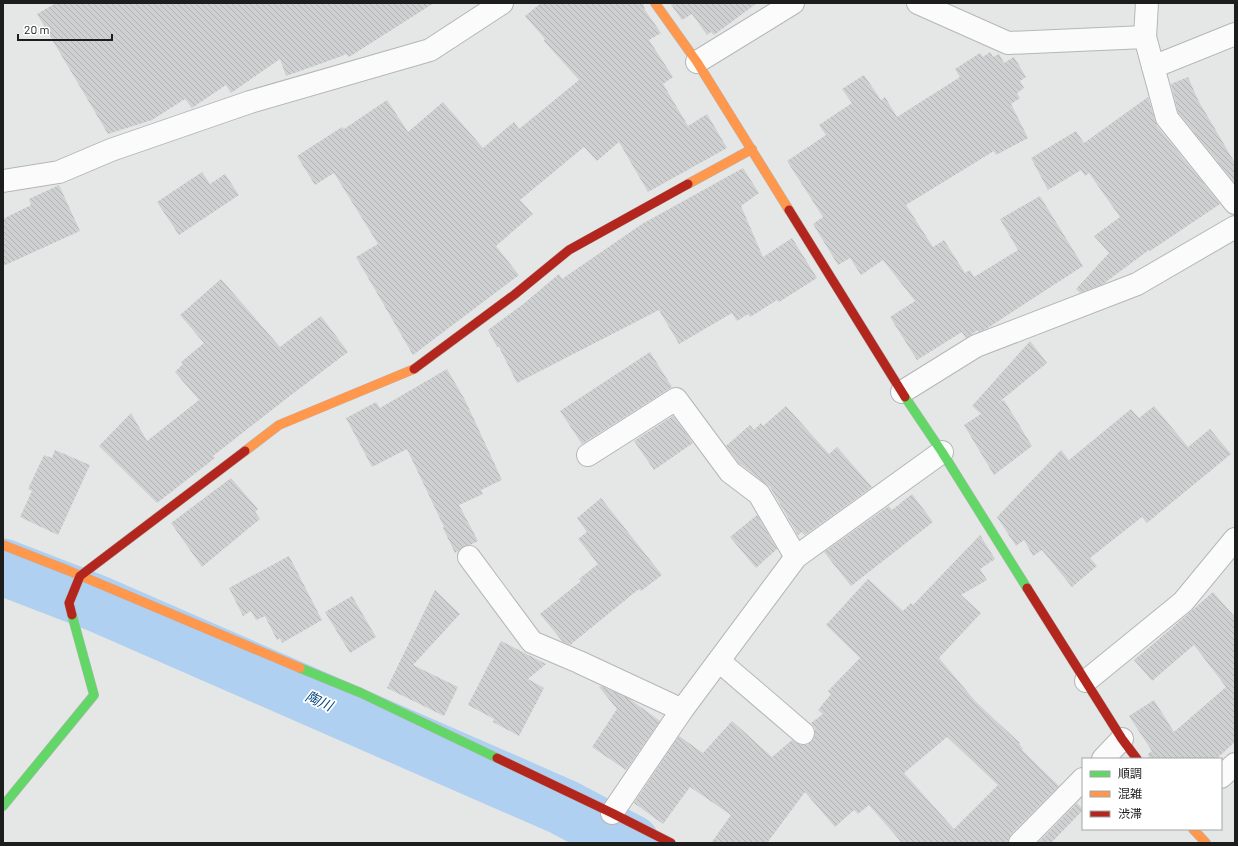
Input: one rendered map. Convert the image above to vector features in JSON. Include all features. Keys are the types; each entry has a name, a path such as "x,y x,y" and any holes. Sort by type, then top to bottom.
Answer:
{"street":[{"path":"3,181 59,172 111,150 250,102 430,50 502,3"},
{"path":"655,3 697,62 902,392 942,452 1122,739 1136,758"},
{"path":"697,62 793,3"},
{"path":"918,3 1008,43 1145,37"},
{"path":"1147,3 1145,37 1167,118 1235,203"},
{"path":"1153,67 1235,34"},
{"path":"3,806 94,695 69,603 80,576 196,489 279,424 417,368 514,296 569,250 752,149"},
{"path":"902,392 976,346 1137,284 1235,227"},
{"path":"588,455 676,399 730,472 759,494 796,557"},
{"path":"612,813 682,710 796,557 942,452"},
{"path":"1086,682 1183,602 1235,539"},
{"path":"3,545 361,692 671,843"},
{"path":"469,557 532,642 580,662 682,710"},
{"path":"719,661 803,733"},
{"path":"1104,758 1122,739"},
{"path":"1222,776 1235,764"},
{"path":"1020,843 1082,780"},
{"path":"1194,830 1206,843"}],"building":[{"path":"56,3 434,3 349,57 346,54 286,76 280,59 231,93 226,85 192,108 185,99 152,120 108,134 37,14"},
{"path":"541,3 643,3 645,10 661,33 649,40 673,77 663,84 688,126 707,114 727,148 648,192 619,142 597,161 584,147 520,200 533,214 496,246 519,275 413,355 356,257 378,244 334,173 315,185 297,156 342,127 344,129 387,100 408,132 443,102 483,148 514,122 519,129 579,80 544,41 545,39 525,16"},
{"path":"670,3 757,3 714,35 711,32 707,35 692,14 682,20"},
{"path":"990,52 993,57 999,54 1004,63 1014,57 1026,77 1020,81 1024,88 1017,93 1020,98 1011,104 1028,138 996,155 994,151 906,205 933,247 944,240 965,273 970,270 974,277 1018,250 1000,219 1040,196 1083,266 986,329 979,332 978,330 966,338 962,332 917,360 890,317 915,301 883,260 861,275 850,258 838,265 813,224 823,217 787,161 826,135 819,125 852,103 842,89 864,75 881,100 885,97 897,117 960,77 955,69 980,53 983,57"},
{"path":"1188,77 1198,100 1235,163 1235,183 1178,112 1171,84"},
{"path":"1148,97 1157,126 1220,204 1150,251 1149,250 1103,284 1080,293 1076,289 1109,253 1094,236 1120,217 1089,173 1085,176 1081,170 1048,190 1031,158 1076,131 1084,143"},
{"path":"743,168 759,193 741,206 763,257 792,238 817,278 779,302 777,300 750,317 748,314 737,321 732,313 679,344 659,310 517,383 499,347 497,347 488,330 522,305 559,274 562,279 642,224"},
{"path":"202,172 210,184 225,174 239,195 179,235 157,202"},
{"path":"59,185 80,231 3,266 3,219 31,205 29,199"},
{"path":"221,279 280,347 321,316 348,352 213,456 215,458 157,503 99,446 131,413 147,441 199,400 175,372 183,364 181,362 204,343 180,315"},
{"path":"1030,341 1047,363 998,403 1004,400 1032,446 994,475 964,425 981,414 972,406"},
{"path":"650,352 672,387 582,444 560,411"},
{"path":"447,369 465,400 502,480 481,490 483,494 459,505 478,541 462,547 455,553 407,449 372,467 346,418 376,402 380,408"},
{"path":"786,406 829,454 837,447 872,487 805,535 802,532 798,535 770,487 739,463 726,446 750,425 754,430 761,423 763,426"},
{"path":"1154,406 1188,447 1210,429 1231,454 1147,523 1142,517 1090,558 1097,566 1072,587 1042,550 1033,556 1024,540 1016,546 997,517 1061,450 1069,460 1131,409 1139,418"},
{"path":"673,416 693,443 654,470 634,441"},
{"path":"55,450 90,465 58,535 20,517 32,491 28,489 44,455 52,458"},
{"path":"231,478 258,509 255,512 260,519 202,567 171,523"},
{"path":"912,494 933,522 851,586 824,552 889,506 892,510"},
{"path":"601,498 662,575 641,591 639,589 570,645 563,642 540,614 581,581 579,579 598,564 578,539 587,532 577,518"},
{"path":"757,515 777,549 756,568 730,537"},
{"path":"980,535 995,559 980,569 987,580 961,595 981,613 939,658 976,702 1020,743 1019,744 1023,749 1022,750 1059,786 1011,834 1008,843 902,843 869,805 858,814 854,810 835,827 805,792 767,843 711,843 731,815 690,787 663,824 634,803 679,736 703,753 732,721 772,757 792,740 801,745 807,745 812,741 815,735 815,728 811,723 823,714 818,710 831,694 828,691 860,658 826,625 868,579 903,611 911,603 913,605","holes":["947,737 998,785 954,829 904,773"]},
{"path":"289,556 322,620 282,643 280,638 277,640 265,616 256,620 251,611 243,616 229,588"},
{"path":"435,590 460,614 413,665 458,687 444,716 387,688"},
{"path":"1213,592 1235,617 1235,742 1217,758 1149,758 1148,754 1152,751 1129,716 1154,700 1174,732 1226,687 1194,645 1152,681 1134,660"},
{"path":"352,596 376,637 350,653 325,612"},
{"path":"501,641 546,664 528,679 544,688 519,736 493,722 494,719 468,705"},
{"path":"601,686 628,698 660,721 626,770 592,747 617,709 599,687"},
{"path":"1077,803 1082,811 1051,843 1038,843"}],"waterway":[{"name":"陶川","path":"3,567 96,603 563,807 631,843"}],"traffic: fast":[{"path":"905,397 942,452 1027,588"},
{"path":"3,806 94,695 72,615"},
{"path":"300,668 361,693 497,758"}],"traffic: slow":[{"path":"655,3 697,62 789,210"},
{"path":"688,184 752,149"},
{"path":"245,451 279,425 414,369"},
{"path":"3,545 67,570 300,668"},
{"path":"1194,830 1206,843"}],"traffic: jam":[{"path":"414,369 514,295 569,250 688,184"},
{"path":"789,210 905,397"},
{"path":"72,615 69,603 80,576 245,451"},
{"path":"1027,588 1122,739 1136,758"},
{"path":"497,758 671,843"}]}
